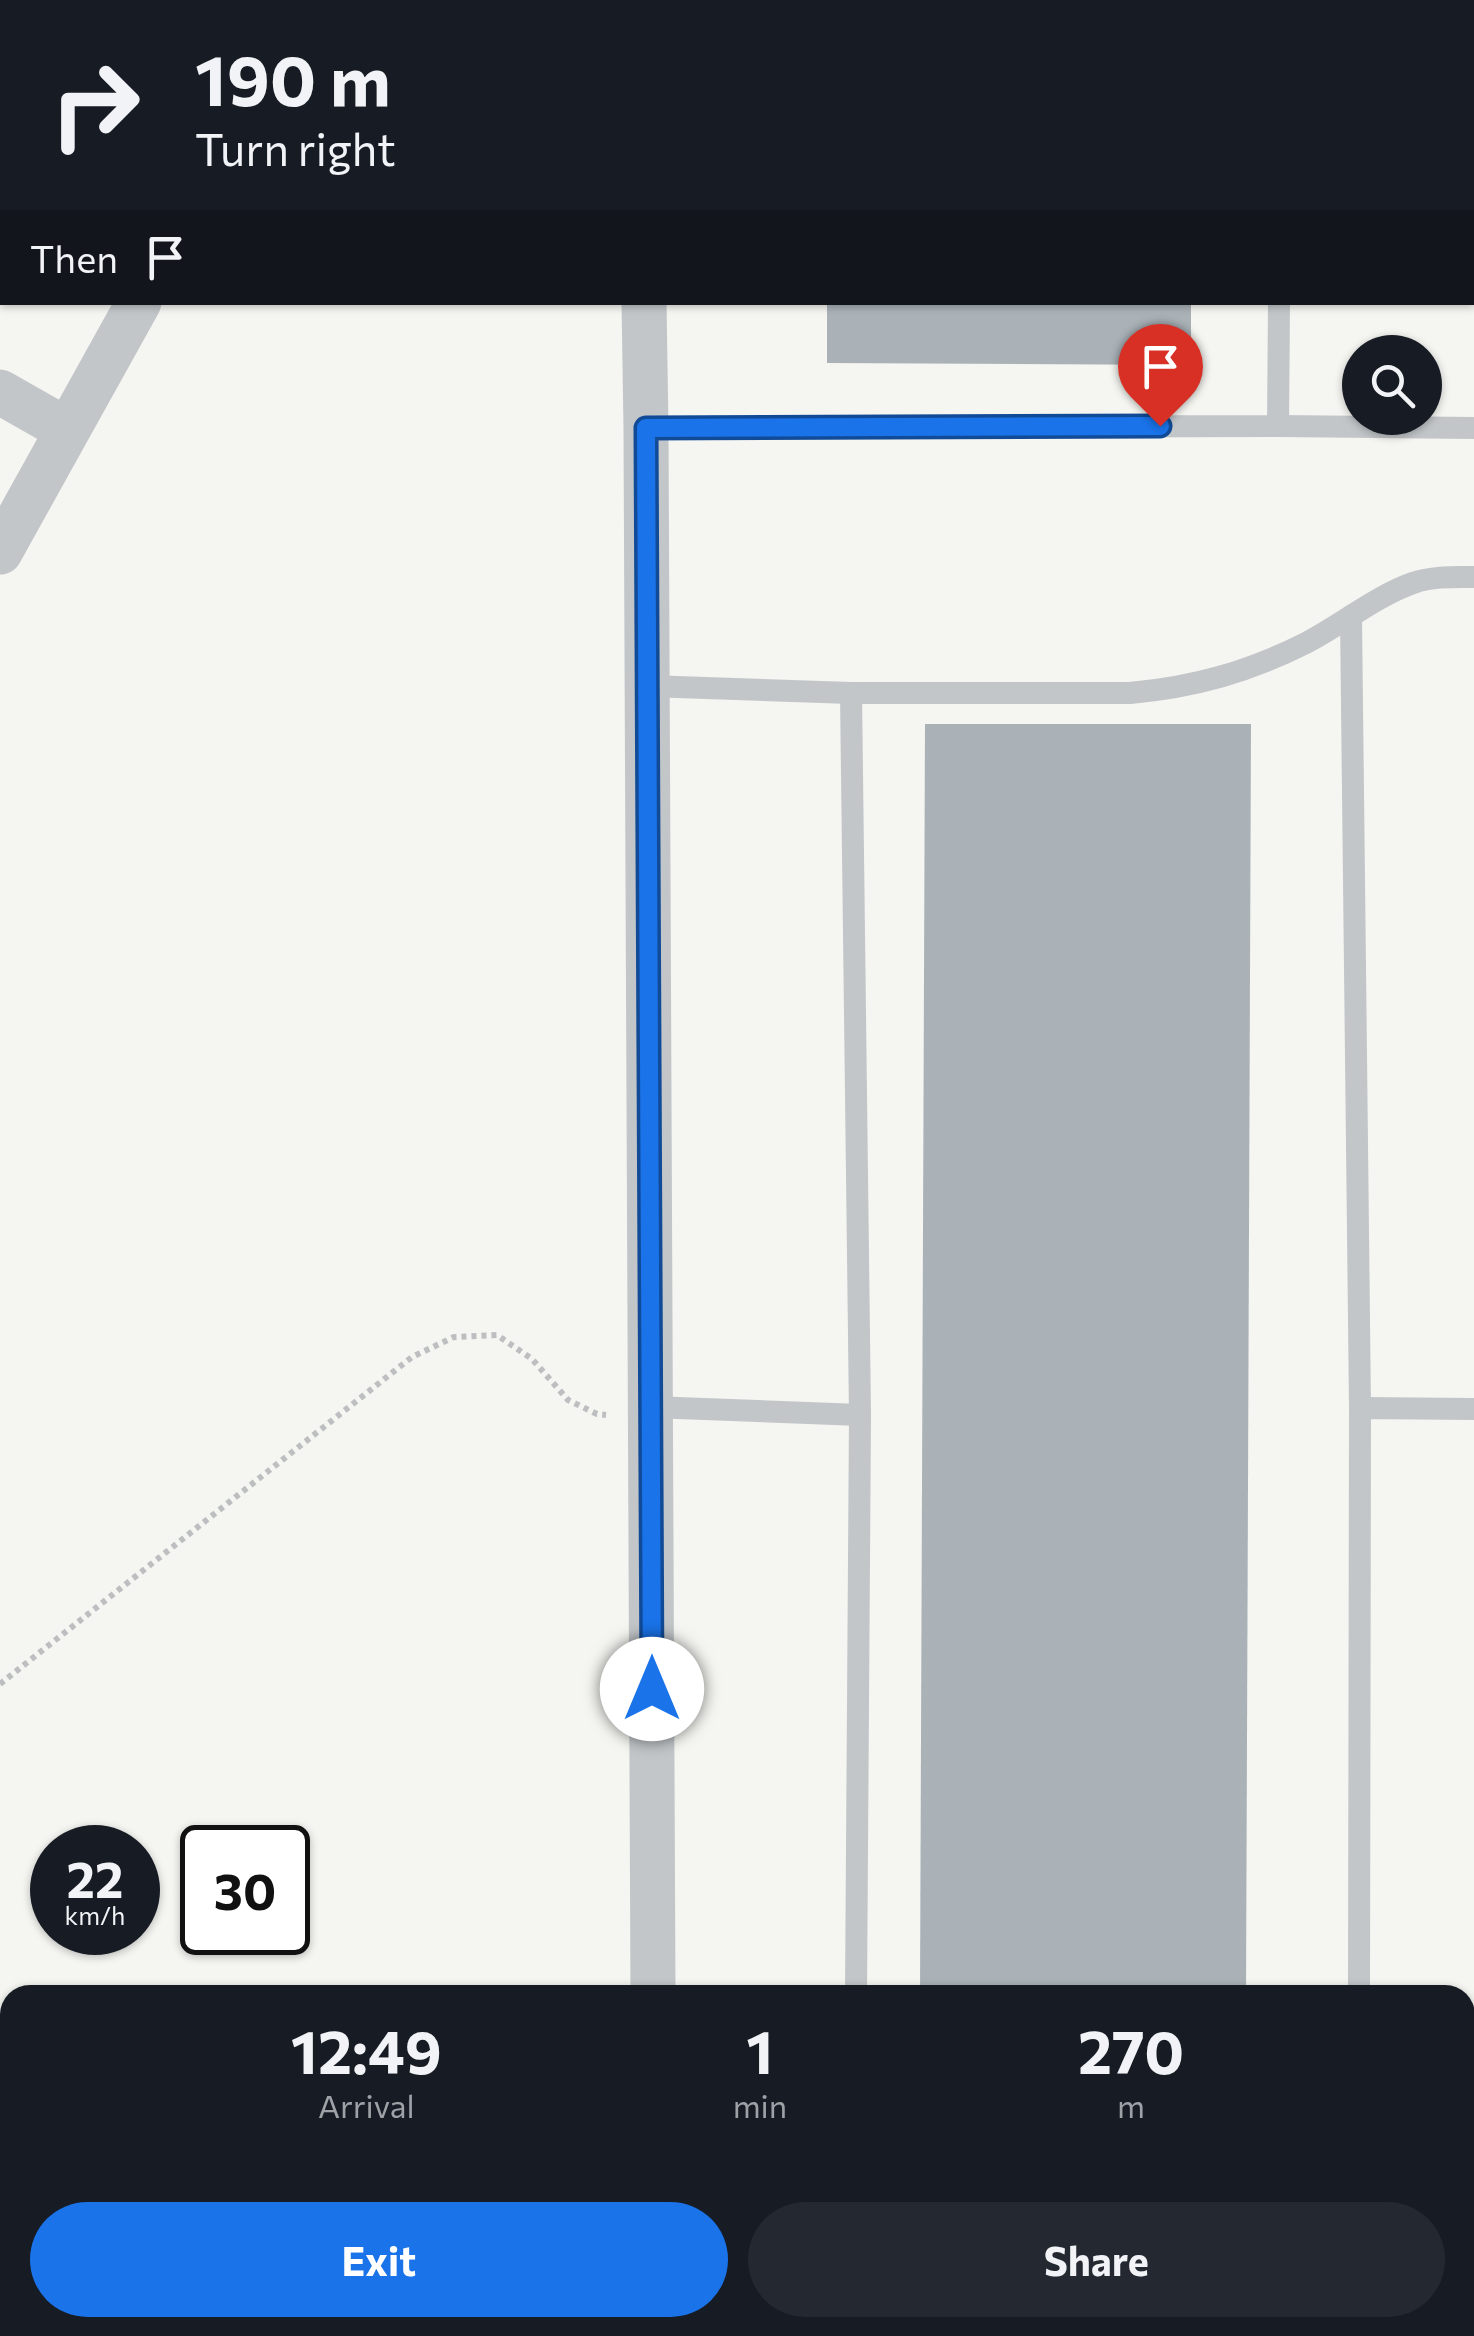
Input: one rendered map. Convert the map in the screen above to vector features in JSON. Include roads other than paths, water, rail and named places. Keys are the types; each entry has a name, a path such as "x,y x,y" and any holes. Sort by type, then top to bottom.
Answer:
{"street":[{"path":"0,552 137,305"},
{"path":"644,305 653,1985"},
{"path":"0,392 67,430"}],"lane":[{"path":"1278,426 1279,305"},
{"path":"646,428 1474,428"},
{"path":"648,686 851,693 1172,689 1220,679 1260,664 1330,631 1412,584 1442,577 1474,576"},
{"path":"1351,616 1360,1408 1359,1985"},
{"path":"851,693 860,1415 856,1985"},
{"path":"1360,1408 1474,1408"},
{"path":"651,1414 860,1415"}]}
